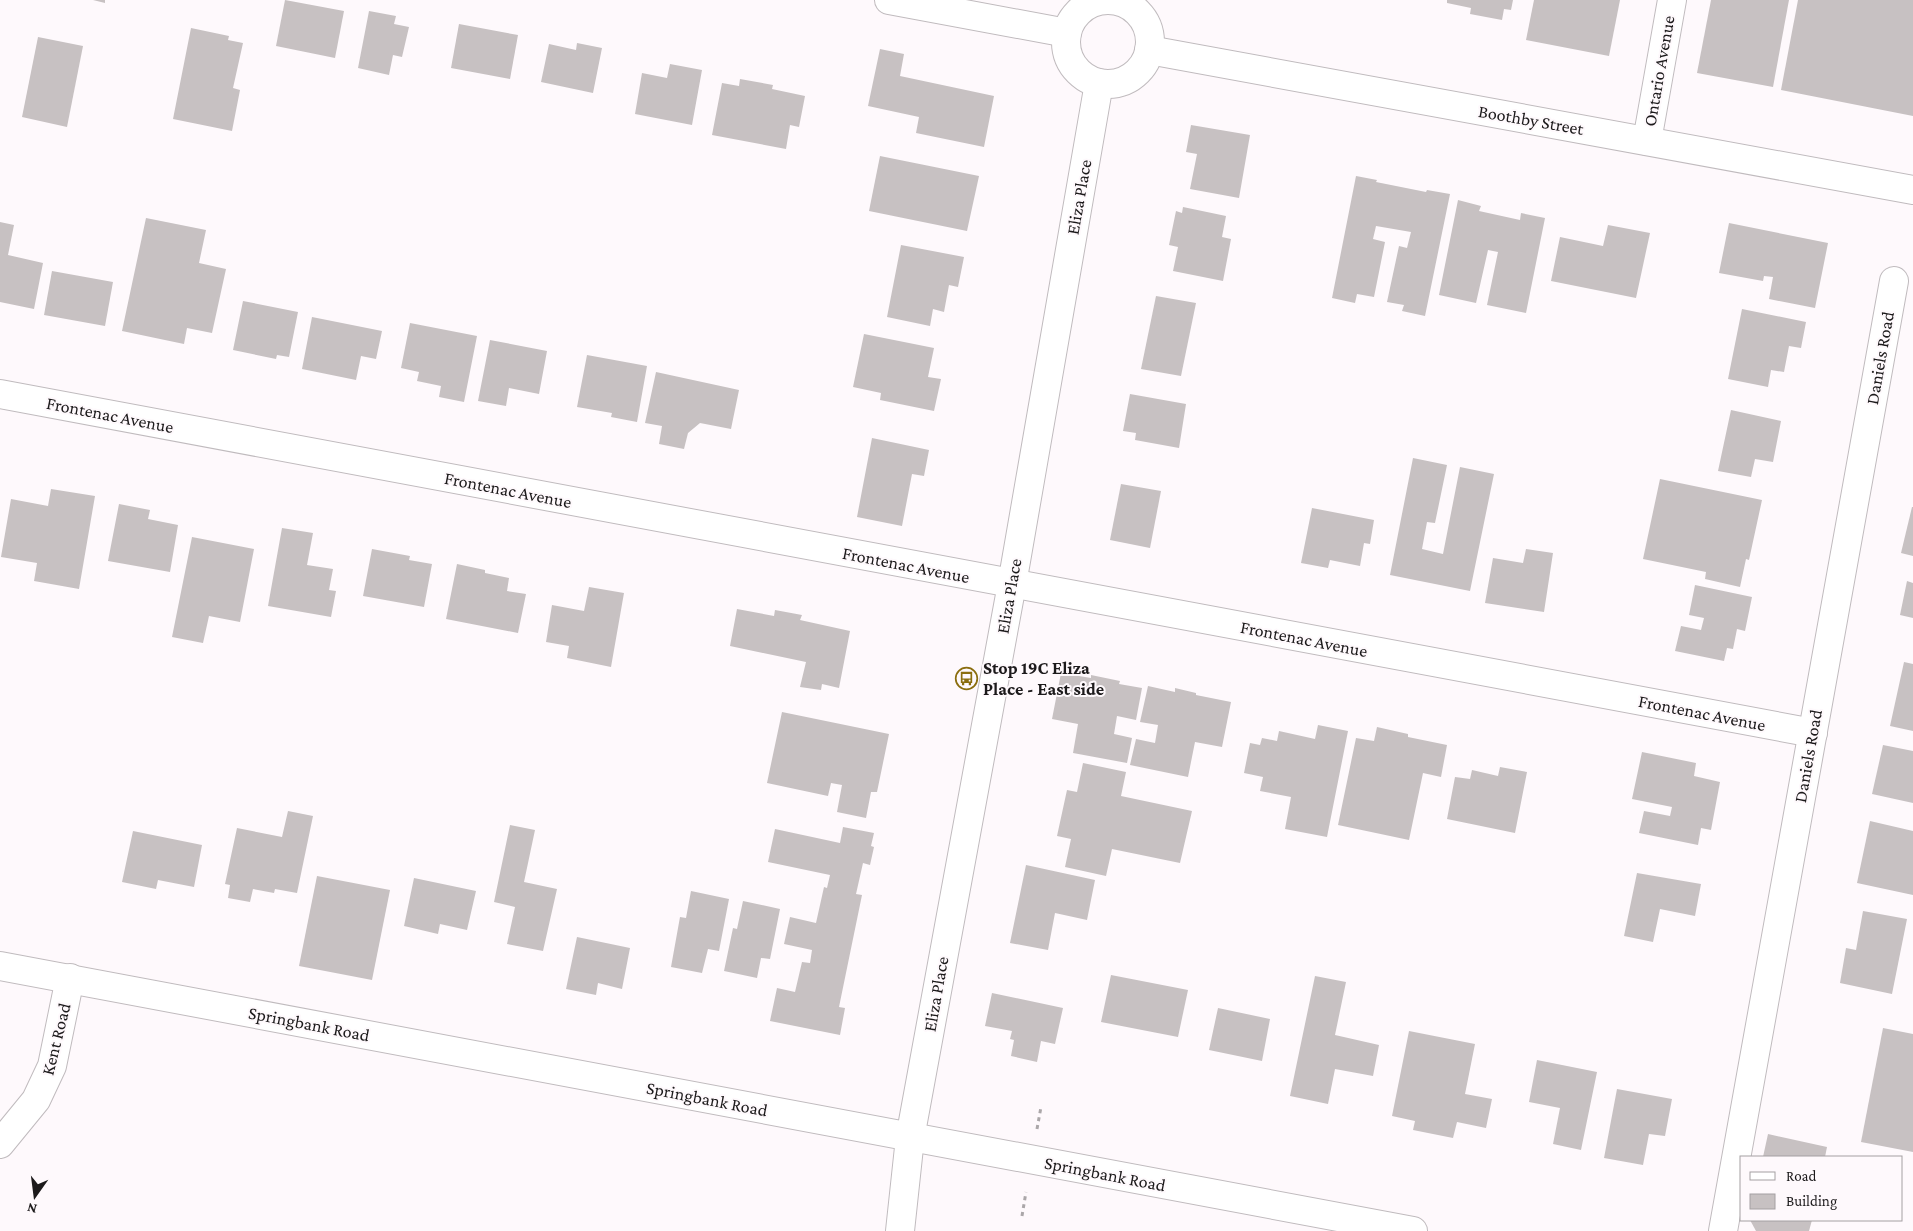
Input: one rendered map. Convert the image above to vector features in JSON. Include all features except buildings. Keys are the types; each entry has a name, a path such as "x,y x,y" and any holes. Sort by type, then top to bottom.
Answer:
{"street":[{"path":"888,0 1067,32"},
{"path":"1115,0 1127,5 1138,13 1145,24 1149,37 1149,50 1144,62 1136,73 1125,80 1112,84 1099,83 1086,78 1076,70 1069,59 1066,46 1067,32 1071,21 1084,8 1102,1 1115,0"},
{"name":"Ontario Avenue","path":"1646,141 1672,0"},
{"name":"Boothby Street","path":"1149,50 1913,190"},
{"name":"Eliza Place","path":"900,1231 910,1138 1012,584 1099,83"},
{"name":"Daniels Road","path":"1723,1231 1894,281"},
{"name":"Frontenac Avenue","path":"0,394 1813,733"},
{"name":"Springbank Road","path":"0,966 1414,1231"},
{"name":"Kent Road","path":"0,1144 36,1100 52,1066 70,978"}],"place":[{"name":"Stop 19C Eliza Place - East side","path":"967,678"}]}
